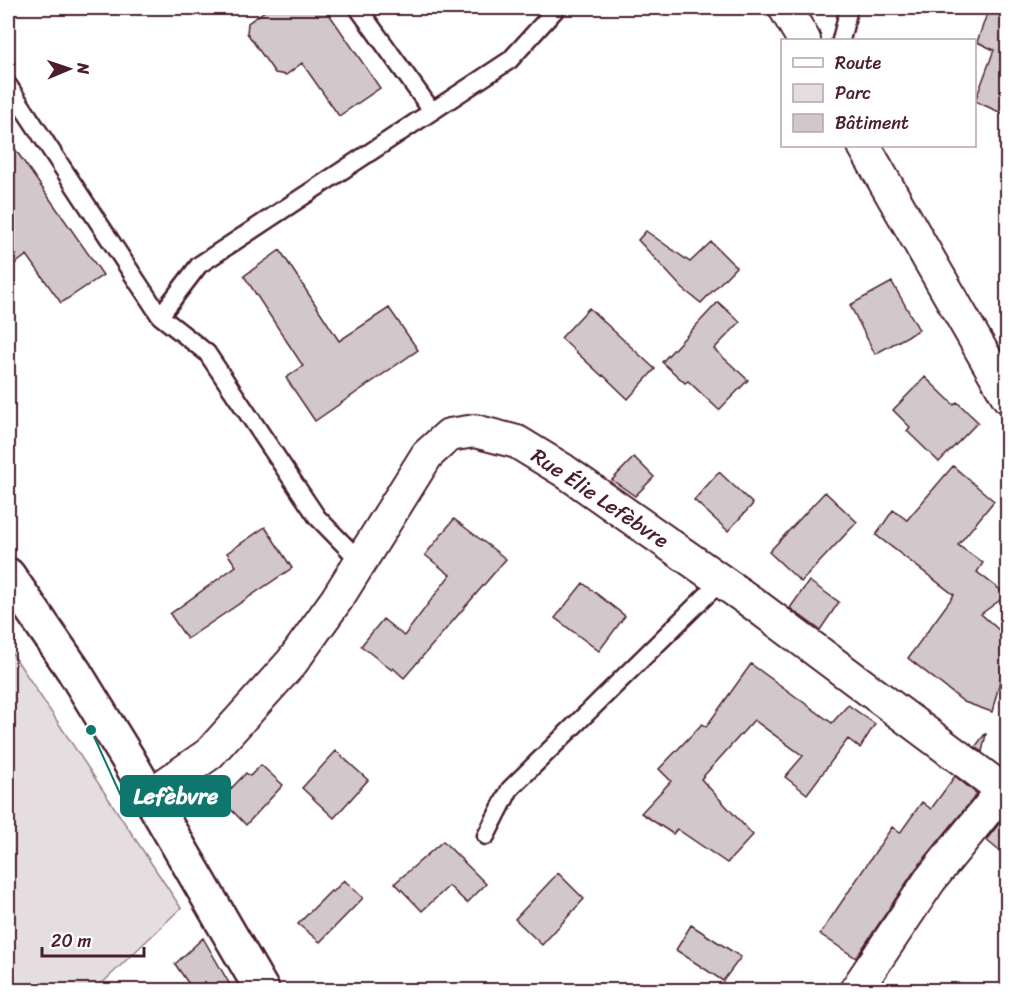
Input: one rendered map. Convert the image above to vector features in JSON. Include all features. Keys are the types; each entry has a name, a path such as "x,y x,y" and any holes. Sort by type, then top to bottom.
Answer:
{"street":[{"path":"785,8 803,39"},
{"path":"865,147 1008,397"},
{"name":"Rue Élie Lefèbvre","path":"150,795 209,754 292,662 337,599 427,455 449,435 476,431 517,442 563,470 721,580 1005,788"},
{"path":"8,575 74,671 150,795 262,990"},
{"path":"856,990 930,880 1005,788"}],"lane":[{"path":"358,8 432,111"},
{"path":"160,316 199,265 510,60 557,8"},
{"path":"840,39 849,8"},
{"path":"8,85 160,316 207,353 317,517 361,562"},
{"path":"486,837 510,789 721,580"}],"green space":[{"path":"8,647 181,908 95,990 8,990"}],"building":[{"path":"269,8 325,8 380,88 339,116 302,63 286,75 275,73 247,33 248,23"},
{"path":"989,8 1008,8 1008,116 976,101 994,50 977,42"},
{"path":"8,139 103,275 61,303 27,255 8,269"},
{"path":"646,231 690,262 711,242 736,267 701,303 683,289 638,240"},
{"path":"280,250 339,341 389,308 418,350 315,421 286,378 303,366 244,276"},
{"path":"892,282 919,330 875,354 850,305"},
{"path":"718,302 740,322 714,349 748,380 719,410 688,381 685,383 662,362"},
{"path":"589,308 655,369 628,399 561,338"},
{"path":"925,377 954,405 957,402 978,422 939,462 907,431 910,427 893,410"},
{"path":"634,457 654,477 635,496 612,480"},
{"path":"953,466 994,501 958,545 983,563 977,572 1007,595 981,614 1008,638 1008,650 992,712 964,702 908,658 954,595 876,535 893,510 907,520"},
{"path":"719,472 753,504 728,531 694,500"},
{"path":"825,492 857,522 801,582 769,552"},
{"path":"454,519 506,559 404,678 361,646 383,619 404,636 450,575 425,555"},
{"path":"265,527 292,568 187,639 170,614 236,566 227,553"},
{"path":"809,581 839,602 820,630 790,608"},
{"path":"583,583 625,616 599,651 555,618"},
{"path":"751,664 832,723 848,705 875,724 860,748 848,739 807,794 785,777 803,756 754,720 701,779 753,835 727,863 677,829 673,834 641,813 671,781 659,769 702,724 706,727"},
{"path":"986,734 982,752 975,747"},
{"path":"336,751 368,780 334,818 302,788"},
{"path":"261,765 283,785 246,825 221,799 246,773 250,776"},
{"path":"955,776 977,794 915,870 856,958 820,934 892,827 900,833 922,802 931,809"},
{"path":"1008,815 1008,858 986,840"},
{"path":"443,841 486,884 467,903 449,886 422,911 395,883"},
{"path":"558,873 584,899 542,945 515,919"},
{"path":"344,880 363,898 320,942 298,924"},
{"path":"691,925 741,957 723,981 676,950"},
{"path":"203,938 233,990 193,990 175,964"}],"place":[{"name":"Lefèbvre","path":"91,730"}]}
